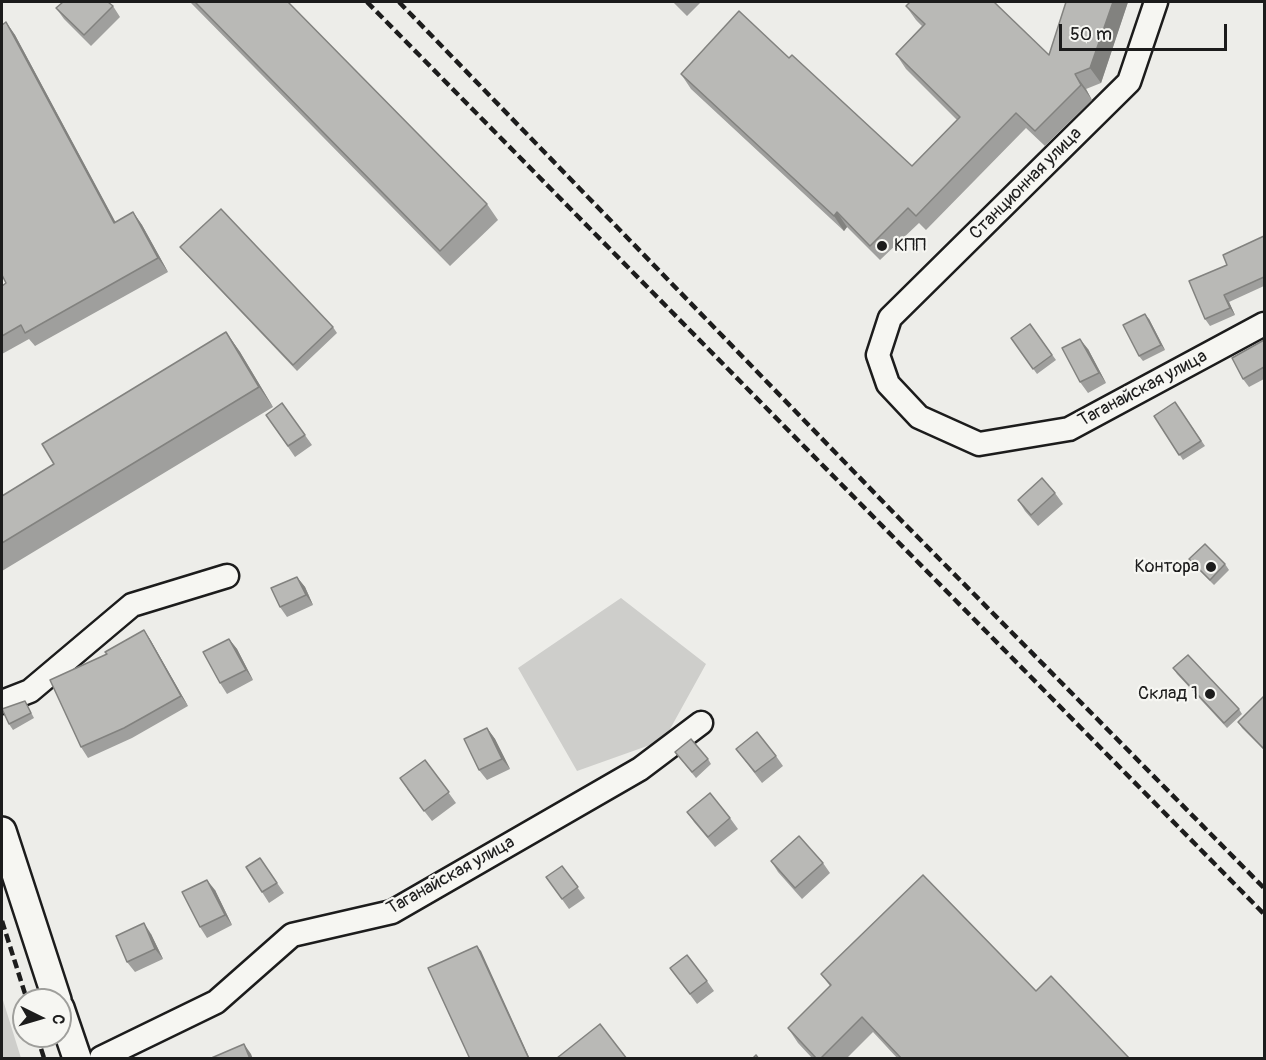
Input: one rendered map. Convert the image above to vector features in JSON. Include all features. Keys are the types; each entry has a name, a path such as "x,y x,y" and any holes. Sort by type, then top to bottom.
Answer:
{"street":[{"name":"Станционная улица","path":"878,356 890,318 1129,82 1156,2"},
{"name":"Таганайская улица","path":"878,356 888,384 920,417 979,444 1069,429 1264,324"},
{"path":"2,702 30,691 132,605 227,576"},
{"name":"Таганайская улица","path":"101,1059 216,1002 292,935 392,912 640,769 700,723"},
{"path":"2,831 53,988"},
{"path":"72,1044 77,1059"}],"shaded area":[{"path":"621,598 706,664 664,740 577,771 518,668"},
{"path":"2,997 12,1029 12,1048 18,1048 21,1058 2,1058"}],"building":[{"path":"63,2 108,2 113,6 84,35 56,8"},
{"path":"195,2 288,2 487,204 440,251"},
{"path":"910,2 994,2 1049,55 1066,2 1113,2 1090,68 1075,74 1081,85 1035,131 1016,113 916,216 908,208 870,246 837,212 834,216 681,74 739,11 789,58 792,55 912,166 960,117 896,54 925,24 906,6"},
{"path":"6,22 114,223 133,212 158,258 25,333 21,325 2,336 2,286 6,283 2,275 2,25"},
{"path":"221,209 333,327 293,365 180,247"},
{"path":"1264,236 1264,277 1224,295 1230,308 1205,319 1189,281 1227,265 1223,255"},
{"path":"1145,314 1161,345 1139,356 1123,325"},
{"path":"1030,324 1052,355 1033,369 1011,338"},
{"path":"226,332 259,387 2,543 2,496 54,464 42,444"},
{"path":"1080,339 1099,373 1080,382 1062,348"},
{"path":"1264,340 1264,367 1243,379 1232,358"},
{"path":"1175,402 1201,441 1179,455 1154,416"},
{"path":"282,403 305,435 288,446 266,415"},
{"path":"1042,478 1055,493 1031,515 1018,500"},
{"name":"Контора","path":"1205,544 1225,564 1210,580 1189,559"},
{"path":"297,577 306,595 280,607 271,588"},
{"path":"144,630 181,696 124,728 81,747 50,680 107,654 105,652"},
{"path":"229,639 246,670 220,683 203,652"},
{"name":"Склад 1","path":"1188,655 1239,709 1224,723 1173,668"},
{"path":"1264,696 1264,749 1238,722"},
{"path":"25,701 31,713 9,724 2,709"},
{"path":"487,728 502,759 479,770 464,739"},
{"path":"757,732 776,756 755,772 736,749"},
{"path":"691,739 708,759 692,772 675,752"},
{"path":"425,760 449,792 424,811 400,778"},
{"path":"710,793 730,818 708,837 687,812"},
{"path":"799,836 823,863 795,888 771,861"},
{"path":"260,858 277,883 262,892 246,867"},
{"path":"562,866 578,887 562,899 546,877"},
{"path":"923,875 1036,991 1051,976 1130,1059 902,1059 862,1017 820,1059 817,1059 788,1028 831,985 821,974"},
{"path":"207,880 225,915 200,927 182,892"},
{"path":"144,923 155,949 127,962 116,936"},
{"path":"477,946 529,1059 470,1059 428,968"},
{"path":"687,955 707,981 690,994 670,968"},
{"path":"600,1024 627,1059 557,1058"},
{"path":"244,1044 250,1059 209,1059"}],"railway":[{"path":"367,2 1264,914"},
{"path":"399,2 891,510 1264,888"},
{"path":"2,921 23,988"},
{"path":"41,1048 44,1058"}],"place":[{"name":"КПП","path":"882,246"},
{"name":"Контора","path":"1211,567"},
{"name":"Склад 1","path":"1210,694"}]}
